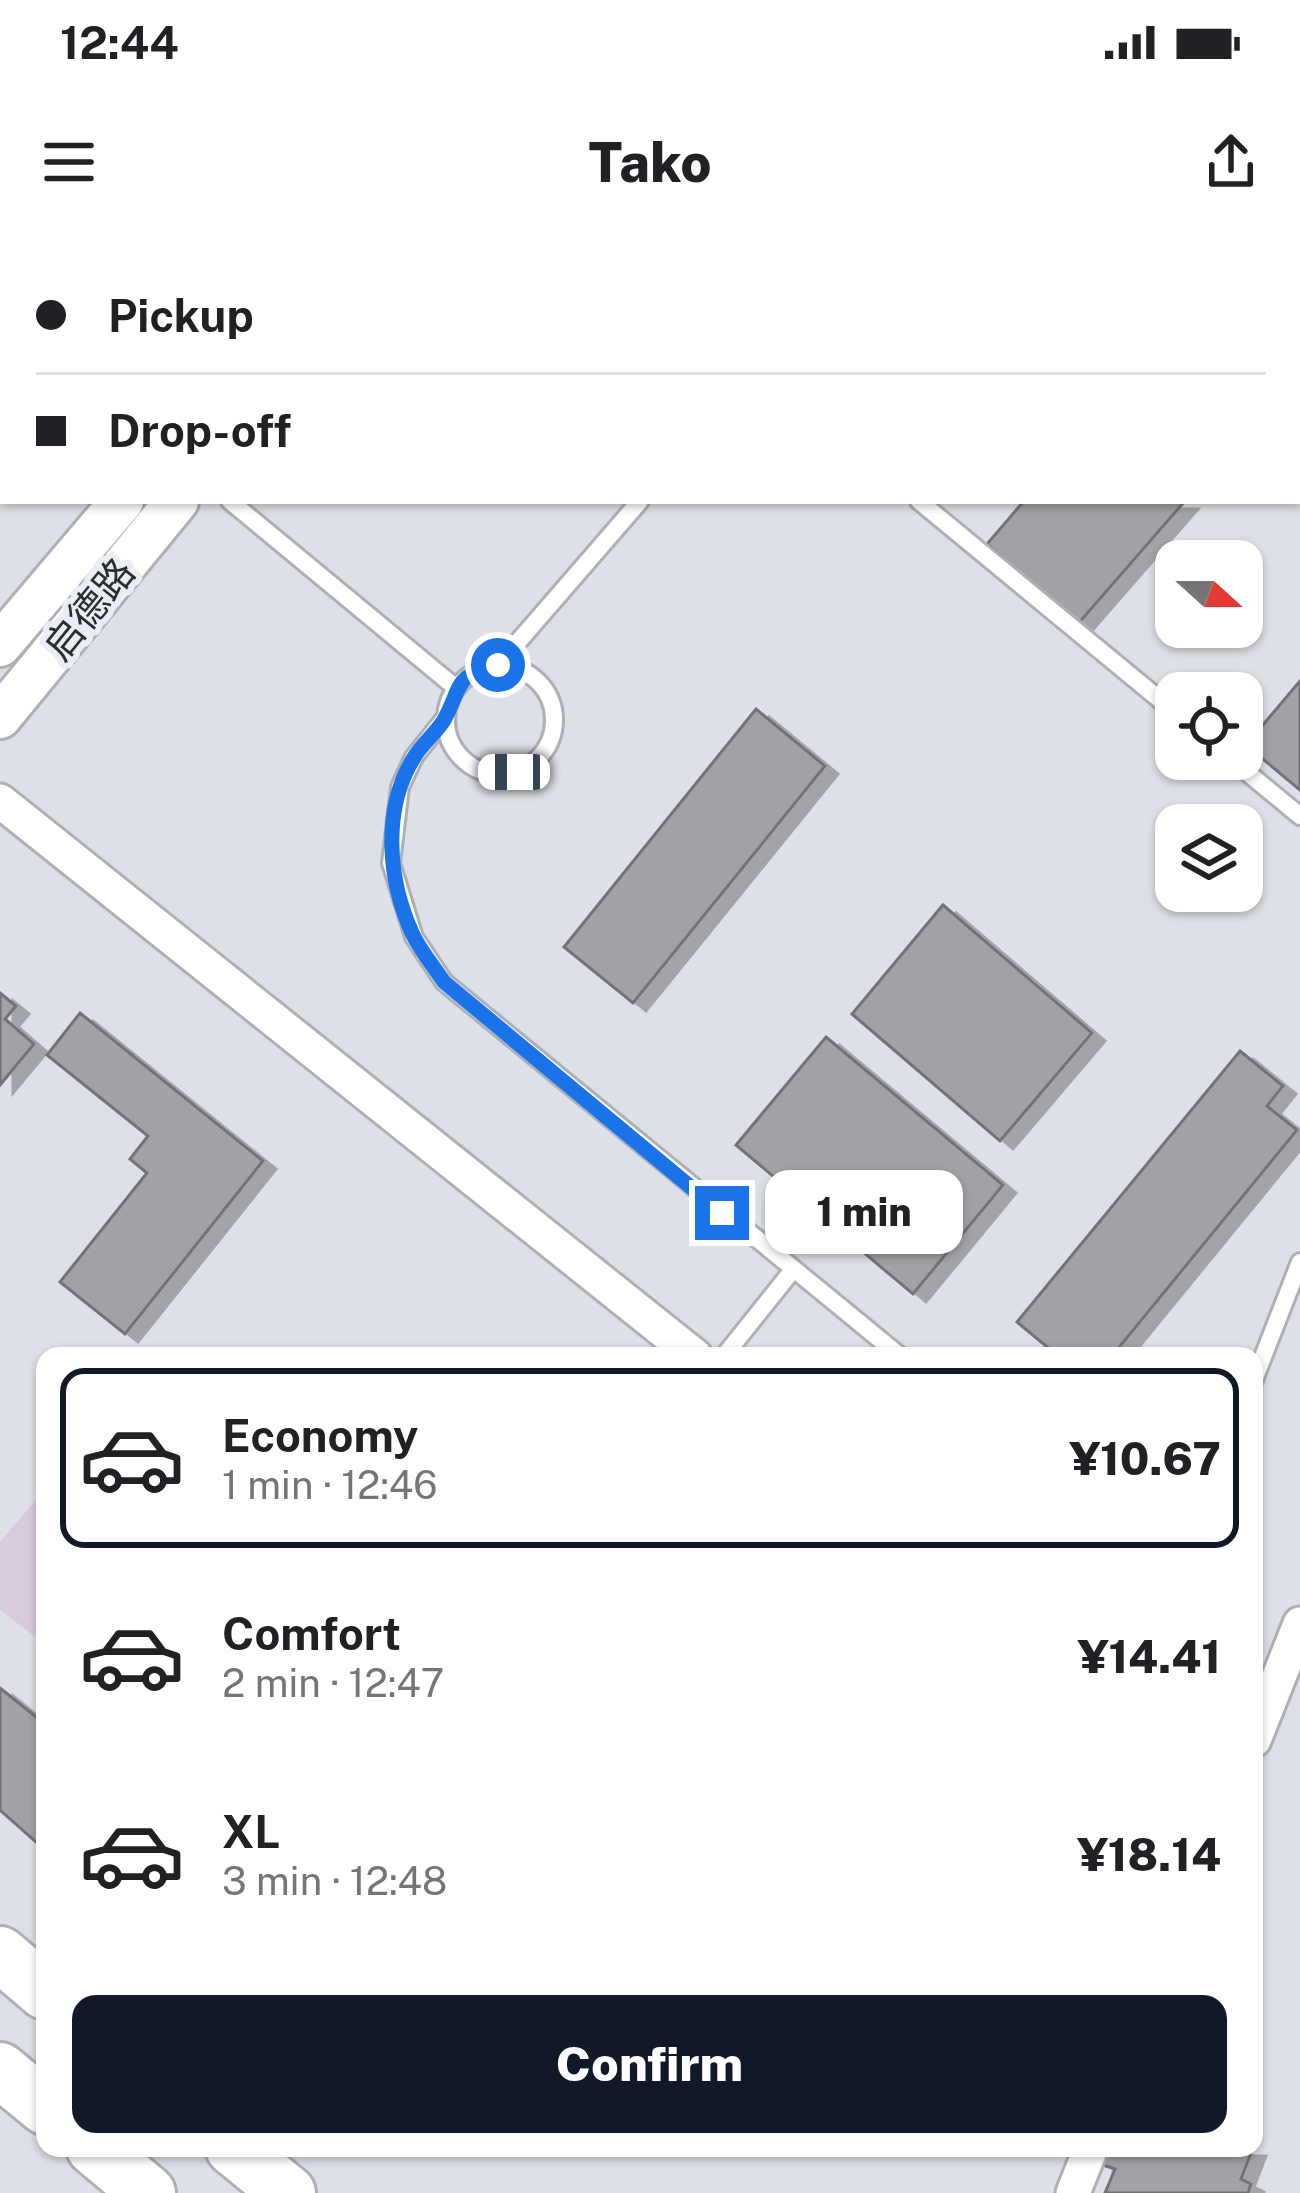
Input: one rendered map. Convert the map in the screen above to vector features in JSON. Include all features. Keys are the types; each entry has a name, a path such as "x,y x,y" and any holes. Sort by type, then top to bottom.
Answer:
{"main road":[{"path":"0,1954 36,1984"},
{"path":"0,2070 36,2100"},
{"path":"105,2157 148,2193"},
{"path":"244,2157 288,2193"}],"street":[{"name":"启德路","path":"0,644 119,504"},
{"name":"启德路","path":"0,716 175,504"},
{"path":"0,801 684,1347"},
{"path":"1263,1712 1279,1663 1300,1624"},
{"path":"1073,2193 1087,2157"}],"lane":[{"path":"234,504 456,688"},
{"path":"637,504 498,665 470,675 456,688 445,718 414,757 400,787 391,863 414,937 444,982 889,1347"},
{"path":"924,504 1155,696"},
{"path":"445,718 452,746 472,767 514,772 538,757 553,729 546,692 523,671 498,665"},
{"path":"1257,780 1300,816"},
{"path":"1263,1357 1300,1262"},
{"path":"731,1347 792,1271"}],"shaded area":[{"path":"36,1500 36,1637 0,1610 0,1542"}],"building":[{"path":"1021,504 1182,504 1078,624 987,544"},
{"path":"1300,681 1300,790 1263,759 1263,725"},
{"path":"756,709 825,766 633,1003 564,947"},
{"path":"943,905 1092,1033 1000,1141 852,1014"},
{"path":"0,993 16,1006 5,1019 34,1044 0,1085"},
{"path":"80,1013 263,1161 125,1334 60,1282 147,1173 130,1159 148,1136 47,1055"},
{"path":"826,1037 1003,1185 913,1294 736,1145"},
{"path":"1240,1051 1283,1086 1267,1106 1297,1130 1119,1347 1047,1347 1017,1322"},
{"path":"0,1688 36,1717 36,1842 0,1810"},
{"path":"1103,2157 1250,2157 1241,2179 1251,2184 1248,2193 1105,2193 1115,2169 1100,2164"}],"route":[{"path":"498,665 479,670 456,688 445,718 414,757 400,787 391,863 414,937 444,982 722,1213"}]}
